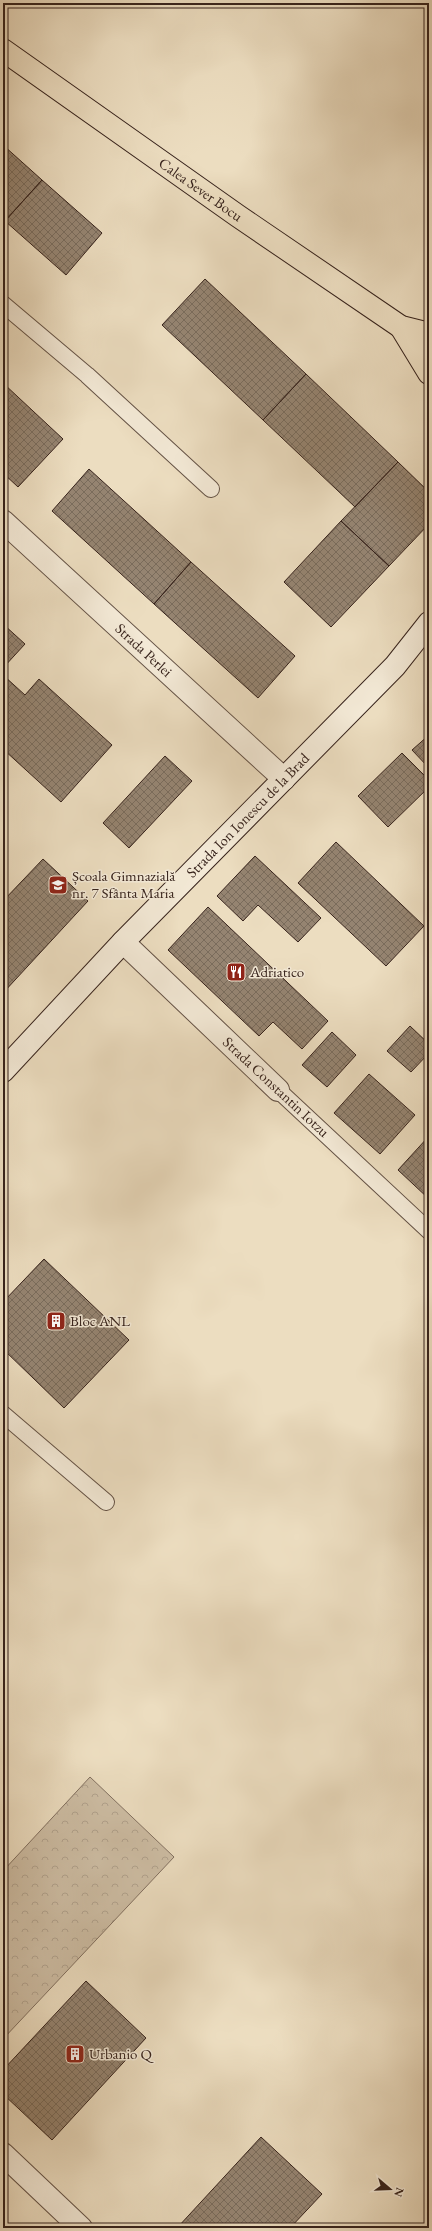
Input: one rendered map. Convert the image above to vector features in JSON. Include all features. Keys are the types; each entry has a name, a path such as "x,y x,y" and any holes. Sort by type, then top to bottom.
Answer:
{"main road":[{"name":"Calea Sever Bocu","path":"3,50 238,216 401,327 429,334"},
{"name":"Calea Sever Bocu","path":"401,327 429,373"}],"street":[{"name":"Strada Perlei","path":"3,521 284,779"},
{"name":"Strada Ion Ionescu de la Brad","path":"3,1071 123,942 395,666 429,623"},
{"name":"Strada Ion Ionescu de la Brad","path":"395,666 429,642"},
{"name":"Strada Constantin Iotzu","path":"123,942 278,1090"},
{"path":"3,2154 81,2228"}],"lane":[{"path":"3,304 87,376 211,490"},
{"name":"Strada Constantin Iotzu","path":"278,1090 429,1231"},
{"path":"3,1414 106,1502"}],"green space":[{"path":"90,1777 174,1857 3,2039 3,1871"}],"building":[{"path":"3,145 42,180 5,221 3,219"},
{"path":"42,180 102,233 66,275 5,221"},
{"path":"205,279 306,374 263,420 162,325"},
{"path":"306,374 398,462 355,507 263,420"},
{"path":"3,383 63,439 18,487 3,473"},
{"path":"398,462 429,492 429,524 389,566 341,521"},
{"path":"89,469 191,562 154,604 52,511"},
{"path":"341,521 389,566 331,627 284,582"},
{"path":"191,562 295,656 258,698 154,604"},
{"path":"3,624 25,644 3,668"},
{"path":"3,675 25,695 39,679 112,745 61,802 3,749"},
{"path":"429,735 429,768 412,750"},
{"path":"402,753 429,780 429,787 388,827 358,796"},
{"path":"165,756 192,781 129,848 103,823"},
{"path":"336,842 424,926 386,966 298,883"},
{"path":"255,856 321,918 298,942 258,905 243,921 217,896"},
{"path":"43,859 88,901 3,993 3,901"},
{"path":"208,907 328,1021 302,1049 273,1022 259,1036 168,950"},
{"path":"410,1026 429,1044 429,1053 411,1072 387,1051"},
{"path":"332,1032 356,1055 327,1087 302,1065"},
{"path":"369,1074 415,1115 380,1154 334,1113"},
{"path":"429,1136 429,1199 398,1170"},
{"name":"Bloc ANL","path":"44,1259 129,1340 64,1408 3,1349 3,1302"},
{"name":"Urbanio Q","path":"86,1981 146,2038 52,2140 3,2094 3,2070"},
{"path":"261,2137 322,2194 290,2228 177,2228"}],"place":[{"name":"Școala Gimnazială nr. 7 Sfânta Maria","path":"58,885"},
{"name":"Adriatico","path":"236,972"},
{"name":"Bloc ANL","path":"56,1321"},
{"name":"Urbanio Q","path":"75,2054"}]}
